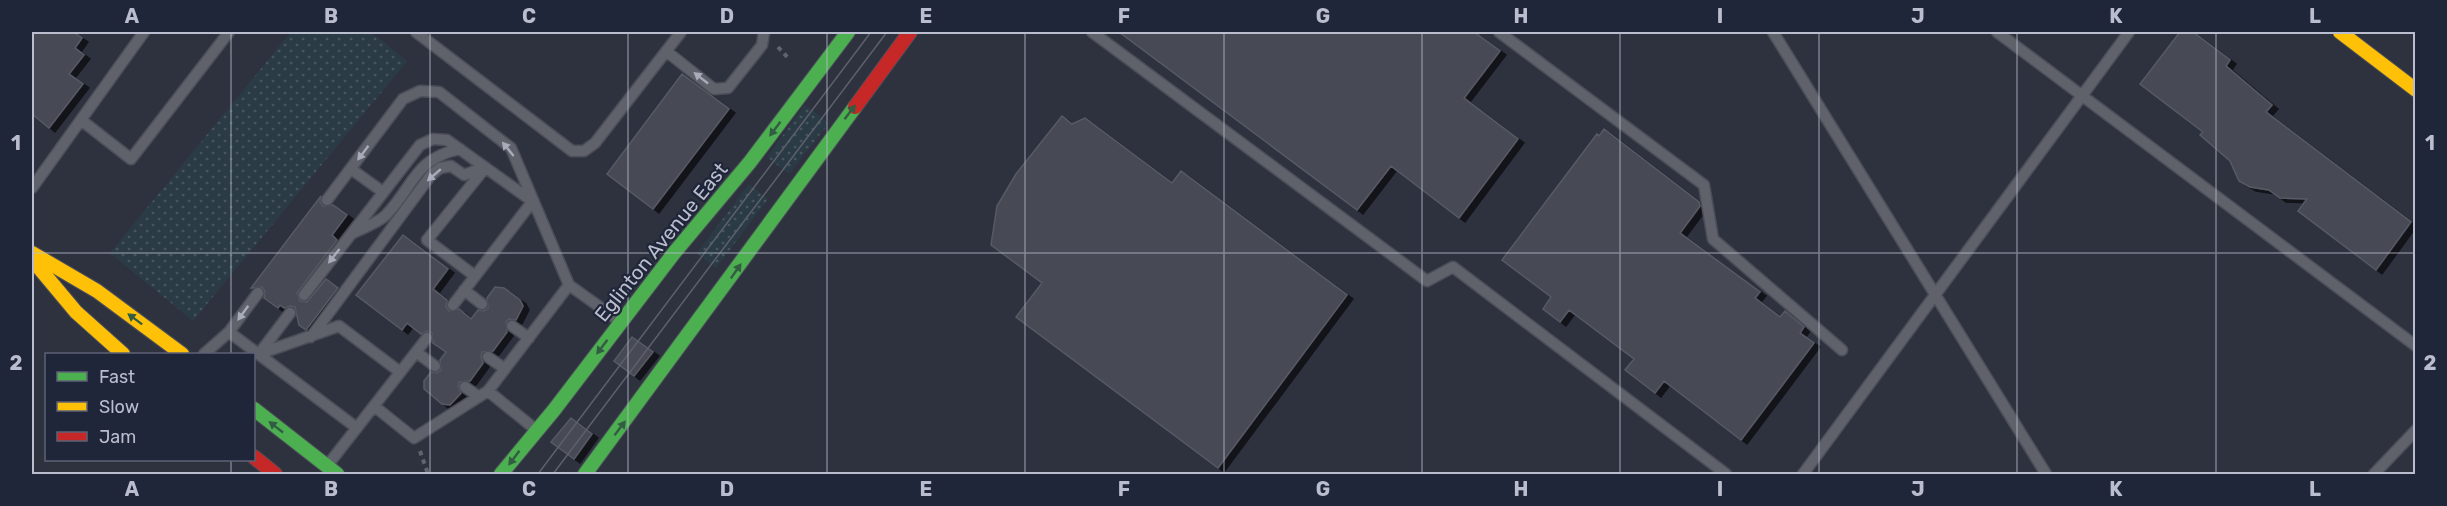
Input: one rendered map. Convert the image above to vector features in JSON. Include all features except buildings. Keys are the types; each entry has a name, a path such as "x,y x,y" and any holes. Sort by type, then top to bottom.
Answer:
{"main road":[{"name":"Eglinton Avenue East","path":"501,474 535,429 554,410 674,253 750,162 848,32"},
{"path":"585,474 910,32"},
{"path":"2340,32 2415,90"},
{"path":"32,253 97,291 181,353"},
{"path":"32,259 76,312 122,353"},
{"path":"255,410 332,470"},
{"path":"255,458 274,474"}],"lane":[{"path":"32,188 144,32"},
{"path":"81,120 131,159 230,32"},
{"path":"416,32 572,151 584,151 595,143 681,32"},
{"path":"666,51 714,89 728,88 762,45 765,32"},
{"path":"1092,32 1427,281 1453,267 1726,474"},
{"path":"1499,32 1704,185 1713,239 1842,350"},
{"path":"1773,32 2046,474"},
{"path":"1997,32 2415,346"},
{"path":"1803,474 2129,32"},
{"path":"327,200 403,99 420,91 439,92 511,148 569,285 621,322"},
{"path":"304,295 420,145 433,139 447,140 532,202"},
{"path":"351,235 385,217 427,162 440,153 460,149"},
{"path":"311,337 431,175 440,168 451,166 465,175 485,167"},
{"path":"475,276 428,240 485,167"},
{"path":"351,169 383,192"},
{"path":"453,305 532,202"},
{"path":"374,406 414,438 484,394 569,285"},
{"path":"464,290 482,304"},
{"path":"205,353 229,332 258,293"},
{"path":"259,354 290,313"},
{"path":"259,354 339,326 400,372"},
{"path":"512,326 529,338"},
{"path":"229,332 357,428"},
{"path":"332,470 357,428 427,338"},
{"path":"416,352 435,366"},
{"path":"488,357 505,369"},
{"path":"465,387 484,394 535,429"},
{"path":"2374,474 2415,430"}],"path":[{"path":"418,447 428,474"}],"shaded area":[{"path":"291,32 371,32 407,61 193,321 110,253"},
{"path":"805,105 829,123 789,174 767,157"},
{"path":"749,184 768,199 716,268 697,253"}],"tram line":[{"path":"538,474 871,32"},
{"path":"553,474 887,32"}],"traffic: fast":[{"path":"501,474 554,410 674,253 750,162 848,32"},
{"path":"585,474 855,107"},
{"path":"255,410 337,474"}],"traffic: slow":[{"path":"2340,32 2416,90"},
{"path":"32,253 97,291 181,353"},
{"path":"35,263 76,312 122,353"}],"traffic: jam":[{"path":"855,107 910,32"},
{"path":"255,458 275,474"}]}
